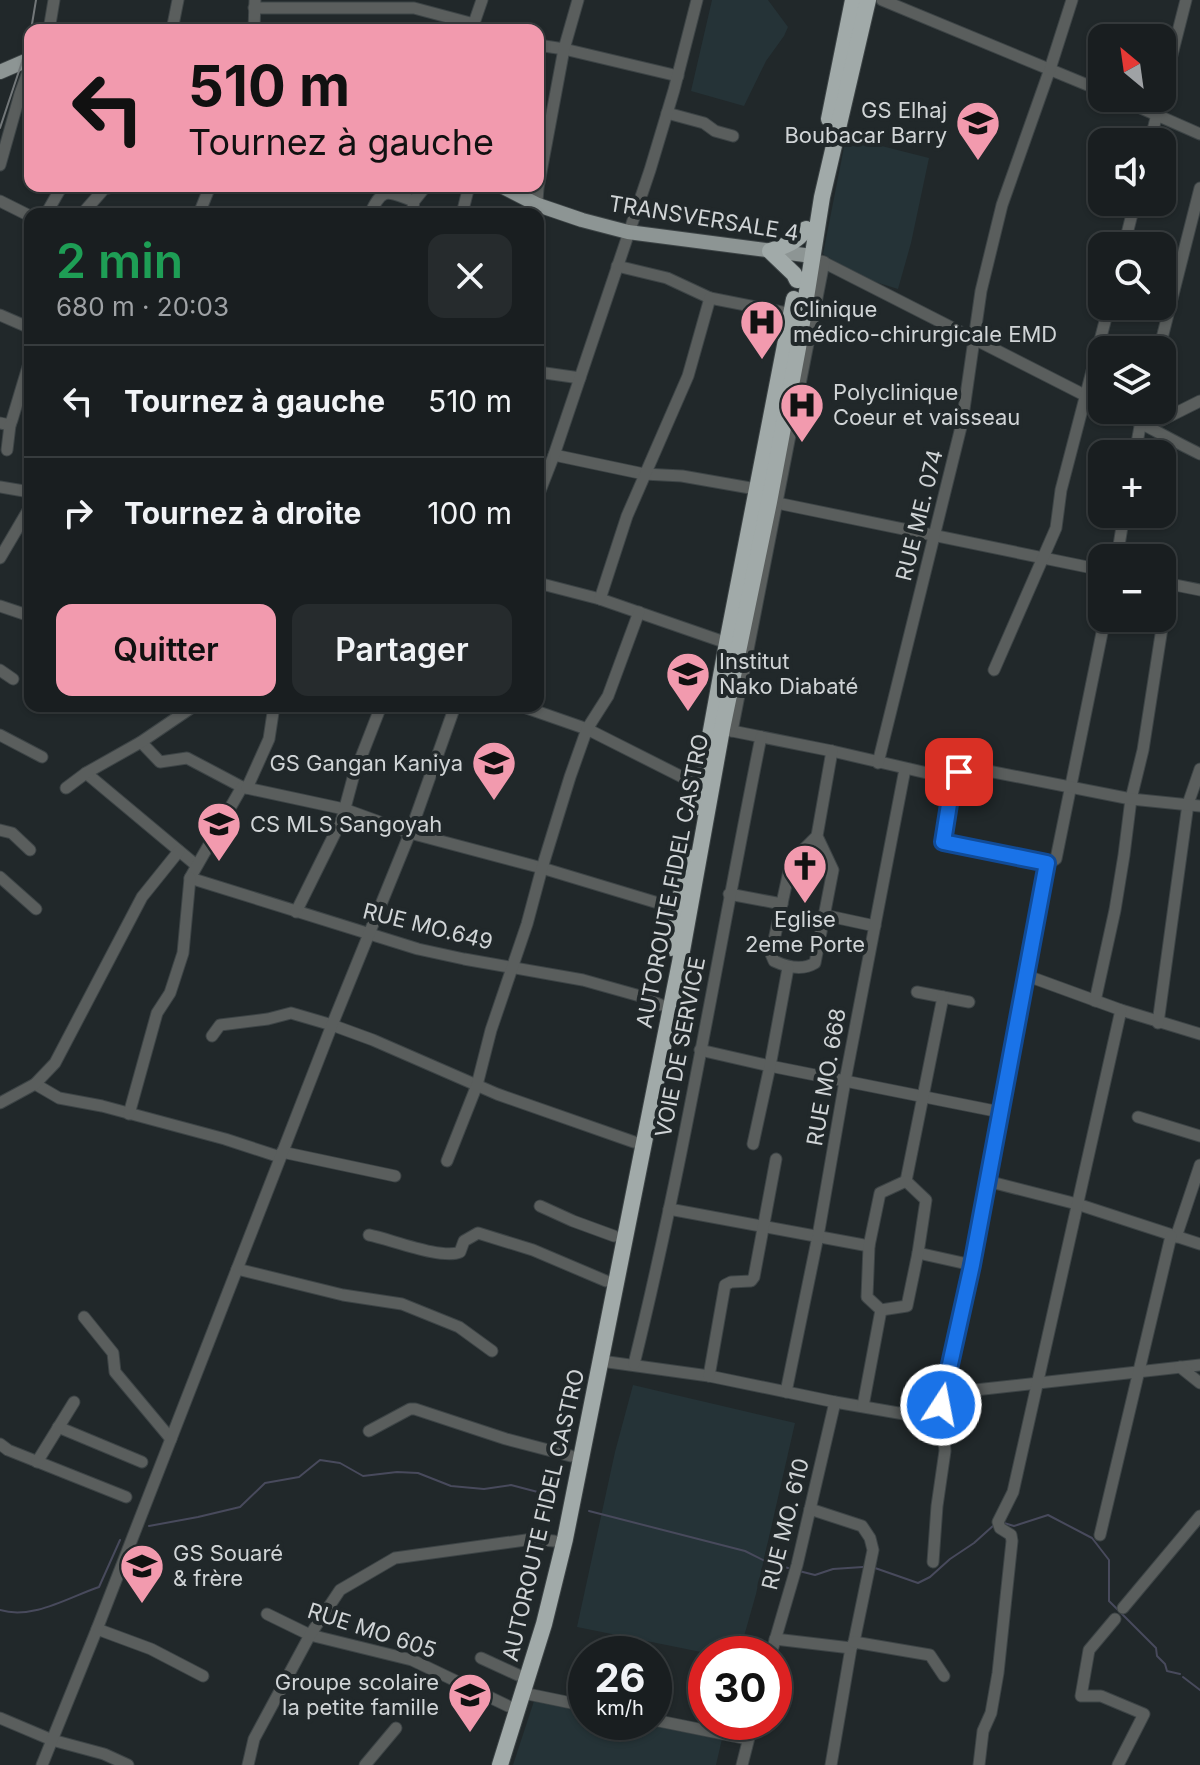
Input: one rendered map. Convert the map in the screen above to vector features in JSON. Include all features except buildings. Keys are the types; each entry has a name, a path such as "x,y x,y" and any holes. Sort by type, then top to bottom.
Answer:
{"highway":[{"name":"AUTOROUTE FIDEL CASTRO","path":"489,1765 535,1619 554,1541 661,1005 797,280 812,258 806,229 853,0"},
{"name":"AUTOROUTE FIDEL CASTRO","path":"500,1765 553,1591 601,1361 802,349 822,197 868,0"},
{"path":"797,280 770,251 793,243 806,229"}],"main road":[{"path":"0,72 24,62"},
{"name":"TRANSVERSALE 4","path":"510,192 535,208"},
{"name":"TRANSVERSALE 4","path":"544,211 628,232 812,258"}],"street":[{"path":"50,24 54,0"},
{"path":"173,24 178,0"},
{"path":"474,24 482,0"},
{"path":"544,156 564,49 578,0"},
{"path":"544,481 667,113 697,0"},
{"path":"882,0 1088,85"},
{"name":"RUE ME. 074","path":"878,763 962,423 981,291 1002,205 1072,0"},
{"path":"1176,40 1186,0"},
{"path":"254,24 255,4 414,8 464,24"},
{"path":"544,46 678,76"},
{"path":"0,165 24,83"},
{"path":"1150,112 1200,134"},
{"path":"1154,128 1158,112"},
{"path":"667,113 704,123 715,131 733,136"},
{"path":"1163,336 1200,188"},
{"path":"87,208 101,192"},
{"path":"413,208 421,192"},
{"path":"373,208 378,197 384,193 414,201"},
{"path":"0,201 24,213"},
{"path":"812,258 1086,396"},
{"path":"617,266 667,278 710,298 792,314"},
{"path":"600,599 627,516 688,376 710,298"},
{"path":"0,315 24,325"},
{"path":"994,670 1056,528 1061,490 1105,320"},
{"path":"544,373 580,378"},
{"path":"7,450 5,424 24,375"},
{"path":"1176,413 1200,401"},
{"path":"762,555 777,503 791,405"},
{"path":"1150,424 1165,438 1200,454"},
{"path":"544,459 756,489"},
{"path":"0,487 24,491"},
{"path":"777,503 1088,567"},
{"path":"0,558 24,517"},
{"path":"1176,584 1200,590"},
{"path":"544,585 600,599 727,643"},
{"path":"0,606 24,614"},
{"path":"447,1161 477,1085 491,1030 527,924 570,777 587,729 608,696 639,612"},
{"path":"1102,632 1070,786 1056,859 1047,863 944,843 942,839 953,779 968,767 1070,786 1131,799 1194,805"},
{"path":"1095,1001 1115,910 1131,799 1143,750 1159,632"},
{"path":"0,670 13,679"},
{"path":"66,788 185,712"},
{"path":"129,1114 157,1013 170,993 183,953 193,873 244,788 269,739 273,712"},
{"path":"296,912 342,819 353,778 379,712"},
{"path":"42,1765 368,932 410,833 453,712"},
{"path":"538,712 587,729 700,786"},
{"path":"727,730 953,779"},
{"path":"0,735 42,757"},
{"name":"VOIE DE SERVICE","path":"634,1364 669,1209 761,737"},
{"path":"141,742 160,762 187,758 244,788 344,809 410,833 678,909"},
{"path":"817,836 833,870 815,963 807,967 788,968 774,961 771,954 791,862 817,836 832,751"},
{"name":"RUE MO. 668","path":"786,1392 905,769"},
{"path":"1158,1023 1200,769"},
{"path":"86,773 179,851 193,873"},
{"path":"0,830 12,833 30,850"},
{"path":"0,1103 35,1084 55,1063 142,897 179,851"},
{"path":"933,1419 941,1405 972,1265 1047,863"},
{"name":"RUE MO.649","path":"193,873 296,912 418,949 583,980 661,1005"},
{"path":"0,877 36,909"},
{"path":"729,894 782,904"},
{"path":"824,915 875,926"},
{"path":"753,1144 788,968"},
{"path":"1025,975 1158,1023 1200,1034"},
{"path":"917,992 969,1002"},
{"path":"906,1181 943,997"},
{"path":"979,1765 983,1731 991,1713 998,1673 1009,1587 1012,1538 999,1525 1013,1492 1121,1010"},
{"path":"212,1036 220,1025 291,1013 332,1025 497,1094 634,1142"},
{"path":"700,1050 1000,1112"},
{"path":"35,1084 59,1098 102,1106 281,1155 395,1176"},
{"path":"1138,1117 1200,1136"},
{"path":"709,1376 725,1285 751,1281 754,1277 776,1159"},
{"path":"1100,1535 1173,1236 1200,1165"},
{"path":"881,1310 867,1297 869,1246 880,1193 906,1181"},
{"path":"881,1310 907,1306 918,1253 926,1200 906,1181"},
{"path":"987,1181 1077,1204 1200,1244"},
{"path":"540,1206 614,1236"},
{"path":"669,1209 869,1246"},
{"path":"369,1235 422,1250 455,1255 460,1252 464,1241 478,1233 533,1250 606,1281"},
{"path":"918,1253 972,1265"},
{"path":"237,1269 343,1295 402,1304 459,1327 492,1351"},
{"path":"863,1406 881,1310"},
{"path":"84,1317 113,1353 115,1372 171,1439"},
{"path":"601,1361 709,1376 933,1419"},
{"path":"944,1391 1200,1365"},
{"path":"1180,1367 1200,1383"},
{"path":"37,1462 74,1402"},
{"name":"RUE MO. 610","path":"776,1636 797,1565 835,1402"},
{"path":"369,1431 415,1409 506,1439 571,1456"},
{"path":"933,1419 944,1439 945,1451 933,1562"},
{"path":"58,1427 142,1462"},
{"path":"0,1444 8,1450 126,1497"},
{"path":"810,1509 862,1526 873,1550 831,1765"},
{"path":"1123,1608 1200,1516"},
{"path":"248,1765 254,1739 310,1635 340,1590 395,1558 533,1539 554,1541"},
{"name":"RUE MO 605","path":"267,1614 310,1635 412,1660 508,1706"},
{"path":"1115,1619 1089,1650 1081,1696 1101,1696 1144,1714 1118,1765"},
{"path":"97,1629 151,1649 203,1676"},
{"path":"792,1640 930,1655 944,1676"},
{"path":"481,1658 518,1675"},
{"path":"523,1693 568,1702"},
{"path":"0,1718 52,1740 104,1754 128,1765"},
{"path":"365,1765 396,1728"},
{"path":"742,1765 748,1740"}],"shaded area":[{"path":"712,0 768,0 788,27 766,61 744,106 691,91"},
{"path":"846,137 929,158 898,289 863,278 823,254"},
{"path":"633,1385 795,1423 744,1636 688,1636 688,1649 672,1646 672,1636 622,1636 577,1627 615,1452"},
{"path":"534,1701 568,1708 568,1740 672,1740 672,1729 688,1732 688,1740 722,1740 716,1765 513,1765"}],"waterway":[{"path":"149,1526 240,1507 265,1483 299,1477 320,1460 340,1463 363,1476 418,1473 451,1486 484,1489 511,1485 553,1496"},
{"path":"589,1511 745,1551 788,1568"},
{"path":"1004,1523 1014,1526 1048,1515 1092,1538 1109,1560 1109,1601 1156,1648 1157,1656 1167,1671 1180,1674"},
{"path":"875,1568 918,1583 930,1577 994,1525"},
{"path":"0,1610 38,1610 99,1587 120,1540"},
{"path":"799,1571 815,1575 833,1569 863,1567"},
{"path":"1183,1677 1200,1690"}],"railway":[{"path":"32,24 36,0"},
{"path":"0,128 24,55"}],"place":[{"name":"GS Elhaj Boubacar Barry","path":"978,162"},
{"name":"Clinique médico-chirurgicale EMD","path":"762,361"},
{"name":"Polyclinique Coeur et vaisseau","path":"802,444"},
{"name":"Institut Nako Diabaté","path":"688,713"},
{"name":"GS Gangan Kaniya","path":"494,802"},
{"name":"CS MLS Sangoyah","path":"219,863"},
{"name":"Eglise 2eme Porte","path":"805,905"},
{"name":"GS Souaré & frère","path":"142,1605"},
{"name":"Groupe scolaire la petite famille","path":"470,1734"}],"route":[{"path":"941,1405 972,1265 1047,863 943,842 953,779 959,772"}]}
